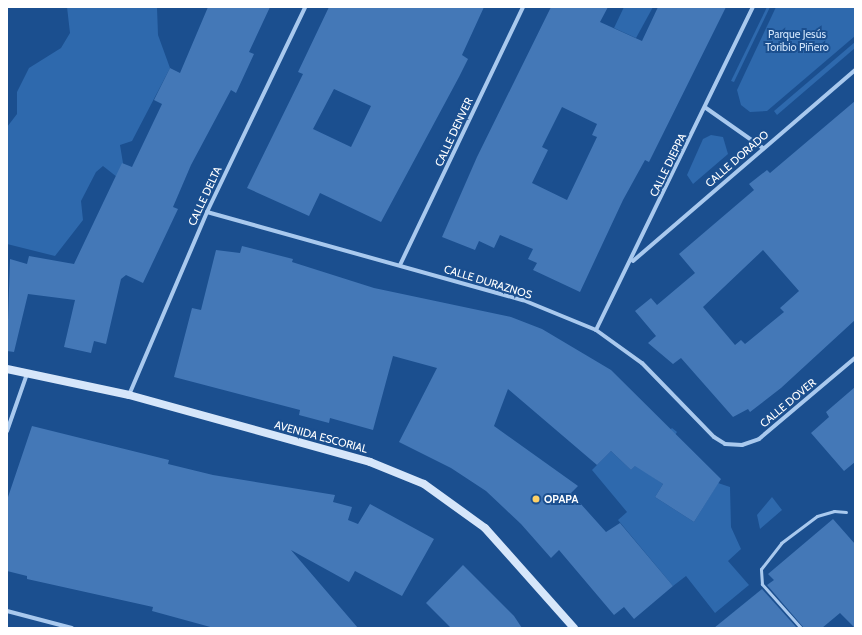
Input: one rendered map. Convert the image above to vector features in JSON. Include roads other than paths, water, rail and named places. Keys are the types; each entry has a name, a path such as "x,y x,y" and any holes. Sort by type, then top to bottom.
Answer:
{"street":[{"name":"CALLE DELTA","path":"129,395 207,212 305,7"},
{"name":"CALLE DENVER","path":"400,265 523,7"},
{"name":"CALLE DIEPPA","path":"596,330 631,263 753,7"},
{"name":"CALLE DORADO","path":"631,263 855,70"},
{"path":"706,108 763,148"},
{"name":"CALLE DURAZNOS","path":"207,212 523,300 596,330 642,363 714,437 725,444"},
{"name":"CALLE DOVER","path":"725,444 742,446 759,439 855,358"},
{"name":"AVENIDA ESCORIAL","path":"7,369 129,395 370,462 424,484 485,528 574,628"},
{"path":"7,431 27,374"},
{"path":"7,611 72,628"}],"lane":[{"path":"801,628 762,584 761,569 781,543 817,516 826,512 846,512"}],"place":[{"name":"OPAPA","path":"536,499"}],"park label":[{"name":"Parque Jesús Toribio Piñero","path":"797,41"}]}
